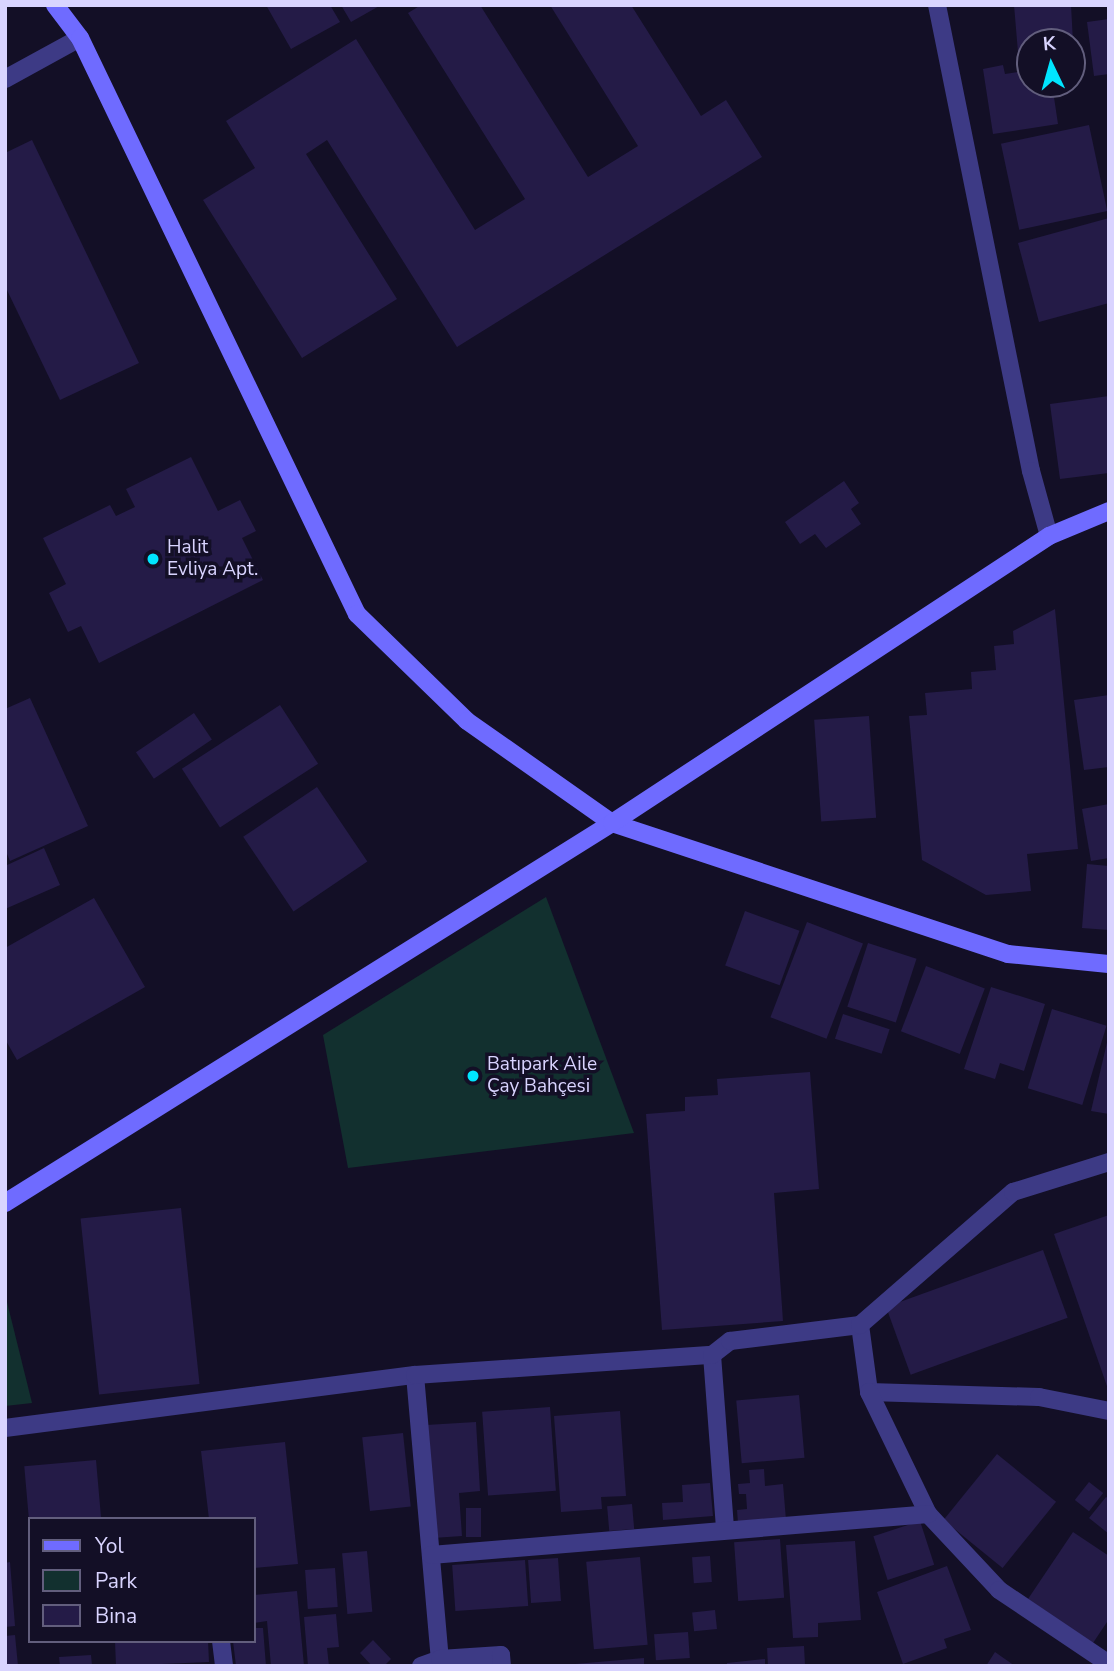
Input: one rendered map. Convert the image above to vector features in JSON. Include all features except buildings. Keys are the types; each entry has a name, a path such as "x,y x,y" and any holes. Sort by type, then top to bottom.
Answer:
{"street":[{"path":"55,5 79,38 357,614 467,721 612,823 1008,954 1109,964"},
{"path":"937,5 1031,471 1049,536"},
{"path":"5,79 79,38"},
{"path":"7,1199 612,823 1049,536 1109,511"},
{"path":"5,1428 415,1375 712,1354 730,1341 860,1325 1013,1192 1109,1162"},
{"path":"860,1325 869,1392 928,1514 999,1590 1109,1664"},
{"path":"712,1354 725,1528"},
{"path":"415,1375 440,1659"},
{"path":"869,1392 1039,1397 1109,1411"},
{"path":"431,1555 725,1528 928,1514"},
{"path":"221,1643 224,1666"},
{"path":"421,1666 440,1659 501,1655 502,1666"}],"green space":[{"path":"546,897 634,1133 348,1168 323,1035"},
{"path":"5,1294 32,1403 5,1406"}],"place":[{"name":"Halit Evliya Apt.","path":"153,559"},
{"name":"Batıpark Aile Çay Bahçesi","path":"473,1076"}]}
